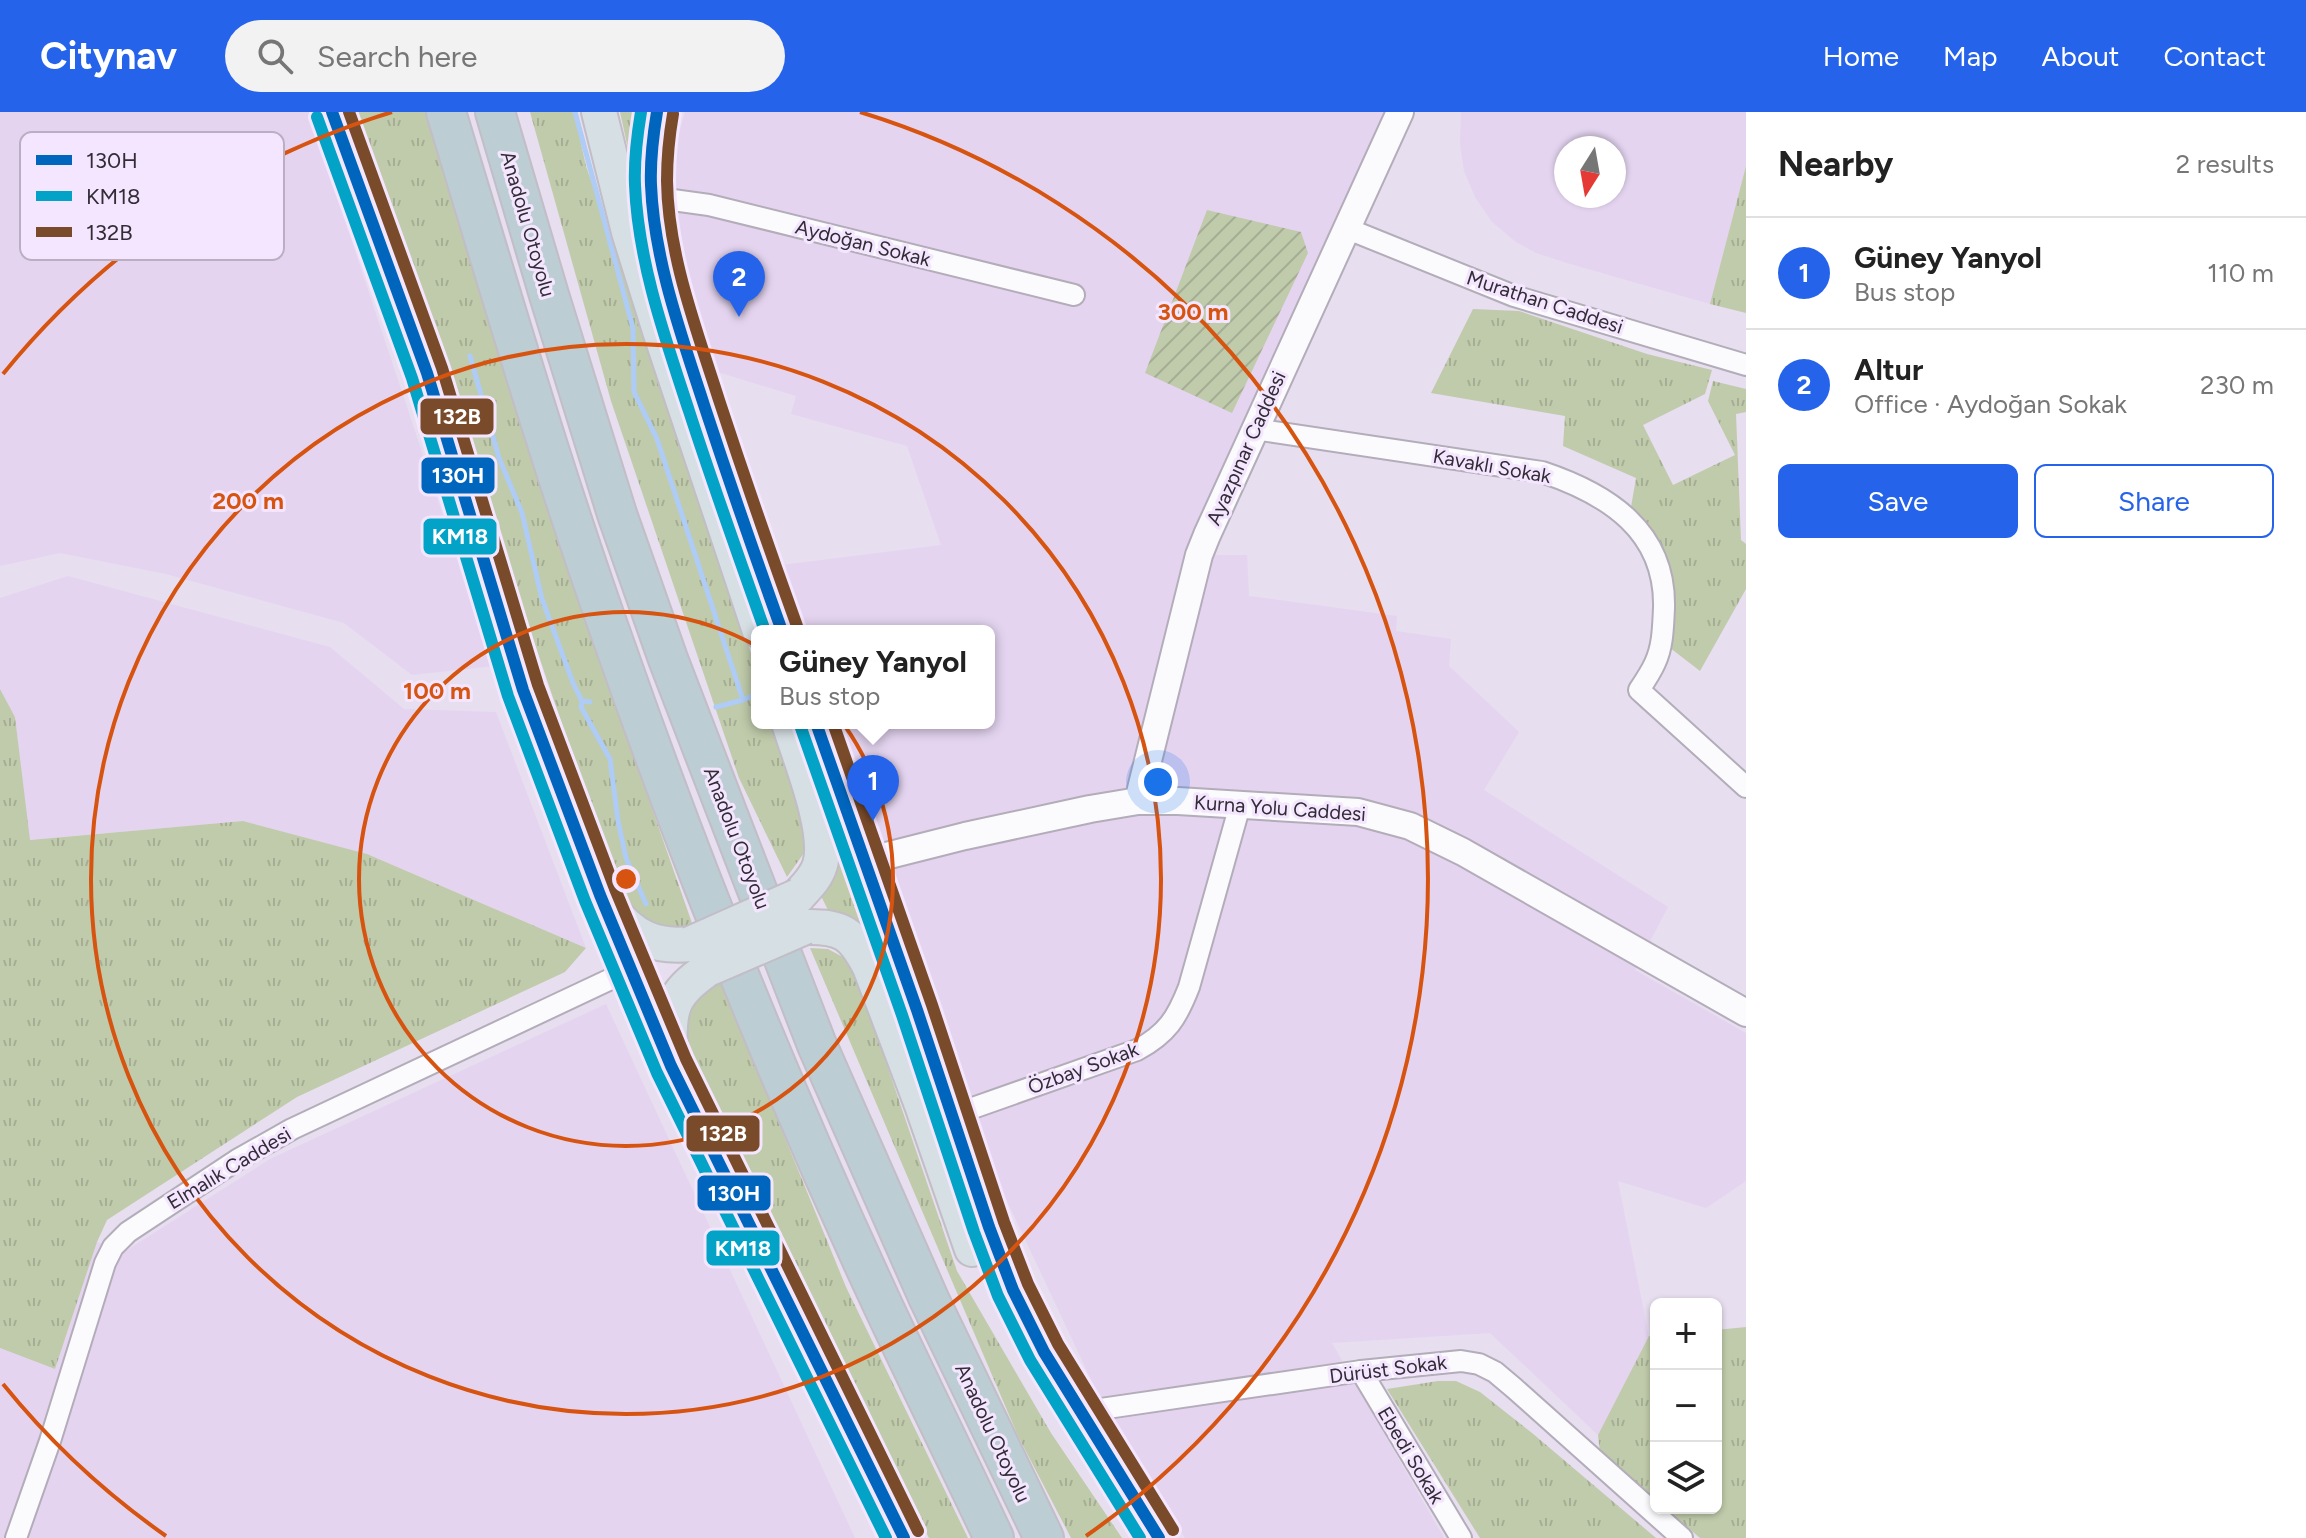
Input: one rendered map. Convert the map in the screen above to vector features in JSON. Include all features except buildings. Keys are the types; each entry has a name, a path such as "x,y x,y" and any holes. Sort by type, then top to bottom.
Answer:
{"highway":[{"path":"446,112 567,508 618,657 695,861 775,1059 877,1293 994,1538"},
{"name":"Anadolu Otoyolu","path":"495,112 617,514 668,659 824,1059 929,1299 1044,1538"}],"main road":[{"path":"599,112 629,232 758,625"},
{"path":"657,112 649,151 651,197 665,273 728,478 780,625"},
{"path":"331,119 427,373 523,690 630,970 671,1066 904,1538"},
{"path":"687,415 762,575"},
{"path":"671,1066 671,1011 699,956 801,912 820,865 820,826 791,729"},
{"path":"818,729 1013,1290 1044,1352 1159,1538"},
{"path":"600,895 632,931 651,942 699,956"},
{"path":"801,912 848,935 860,948 922,1105 973,1253 1023,1358 1100,1479 1142,1538"}],"street":[{"name":"Ayazpınar Caddesi","path":"1138,801 1199,555 1400,112"},
{"name":"Aydoğan Sokak","path":"651,197 709,205 1074,295"},
{"name":"Murathan Caddesi","path":"1348,229 1514,296 1746,365"},
{"name":"Kavaklı Sokak","path":"1254,429 1542,472 1598,496 1643,534 1653,550 1659,570 1664,598 1663,632 1656,662 1639,690 1746,787"},
{"name":"Kurna Yolu Caddesi","path":"866,861 965,836 1138,801 1358,812 1410,826 1463,852 1746,1013"},
{"name":"Özbay Sokak","path":"953,1115 1137,1050 1163,1034 1189,987 1240,805"},
{"name":"Elmalık Caddesi","path":"16,1538 50,1441 105,1263 113,1247 128,1232 237,1160 292,1129 630,970"},
{"name":"Dürüst Sokak","path":"1080,1412 1361,1371 1461,1361 1479,1364 1495,1372 1682,1538"},
{"name":"Ebedi Sokak","path":"1361,1371 1461,1538"}],"shaded area":[{"path":"0,112 309,112 493,666 412,675 344,623 166,574 60,553 0,566"},
{"path":"685,112 1393,112 1192,555 1247,555 1249,596 1397,616 1396,631 1451,639 1449,666 1519,732 1484,790 1668,907 1635,970 1746,1033 1746,1181 1706,1208 1618,1181 1650,1342 1598,1435 1490,1333 1332,1343 1444,1538 1185,1538 1112,1424 974,1131 876,829 840,729 995,729 995,625 803,625 782,565 941,545 907,446 791,414 796,396 711,370 682,285 674,221 675,148"},
{"path":"1461,112 1746,112 1746,166 1710,304 1536,253 1516,242 1492,222 1475,197 1464,171 1460,144"},
{"path":"68,576 330,647 404,709 496,712 586,948 367,854 243,821 29,840 15,717 0,689 0,598"},
{"path":"606,1004 855,1538 0,1538 0,1348 55,1369 97,1242 124,1252 270,1159"}],"green space":[{"path":"354,112 427,112 541,490 693,926 655,931 620,895"},
{"path":"530,112 574,112 586,166 751,653 751,729 775,729 804,820 804,853 787,877 739,778 611,401"},
{"path":"620,112 636,112 631,162"},
{"path":"1746,166 1746,313 1710,304"},
{"path":"1207,210 1301,232 1308,253 1232,413 1145,373"},
{"path":"1473,309 1519,311 1647,354 1712,370 1705,394 1643,425 1673,485 1735,455 1708,401 1713,381 1746,389 1746,412 1736,414 1741,540 1746,544 1746,589 1700,671 1665,644 1672,627 1630,513 1636,478 1563,446 1565,416 1431,393"},
{"path":"0,689 15,717 30,840 243,821 367,854 586,948 565,972 297,1097 107,1220 55,1369 0,1348"},
{"path":"840,841 870,926 828,910 819,892"},
{"path":"810,948 828,949 852,962 957,1271 1051,1433 1122,1538 1071,1538 1018,1436"},
{"path":"720,979 846,1287 968,1538 929,1538 690,1072 684,1029 686,1020 697,1002"},
{"path":"1746,1327 1746,1538 1700,1538 1672,1514 1722,1514 1722,1329"},
{"path":"1650,1336 1650,1496 1600,1453 1598,1435"},
{"path":"1456,1381 1480,1392 1656,1538 1480,1538 1387,1389"}],"waterway":[{"path":"575,112 633,328 634,392 657,439 743,700"},
{"path":"470,356 499,458 522,513 542,599 582,701 581,707 610,759 626,858 646,904"},
{"path":"716,707 751,696"},
{"path":"582,701 590,702"}],"transit line":[{"name":"130H","path":"332,112 427,373 523,690 600,895 671,1066 904,1538"},
{"name":"132B","path":"349,112 442,368 538,685 615,889 686,1059 918,1531"},
{"name":"KM18","path":"641,112 635,185 647,271 680,383 763,625"},
{"name":"130H","path":"657,112 651,185 663,269 704,405 780,625"},
{"name":"132B","path":"673,114 667,181 678,265 719,400 797,625"},
{"name":"KM18","path":"317,117 412,378 508,696 585,901 657,1073 886,1538"},
{"name":"KM18","path":"801,729 998,1296 1030,1360 1140,1538"},
{"name":"130H","path":"818,729 1013,1290 1044,1352 1159,1538"},
{"name":"132B","path":"835,729 1028,1284 1058,1344 1173,1530"}],"place":[{"name":"Altur","path":"739,317"},
{"name":"Güney Yanyol","path":"873,821"}]}
